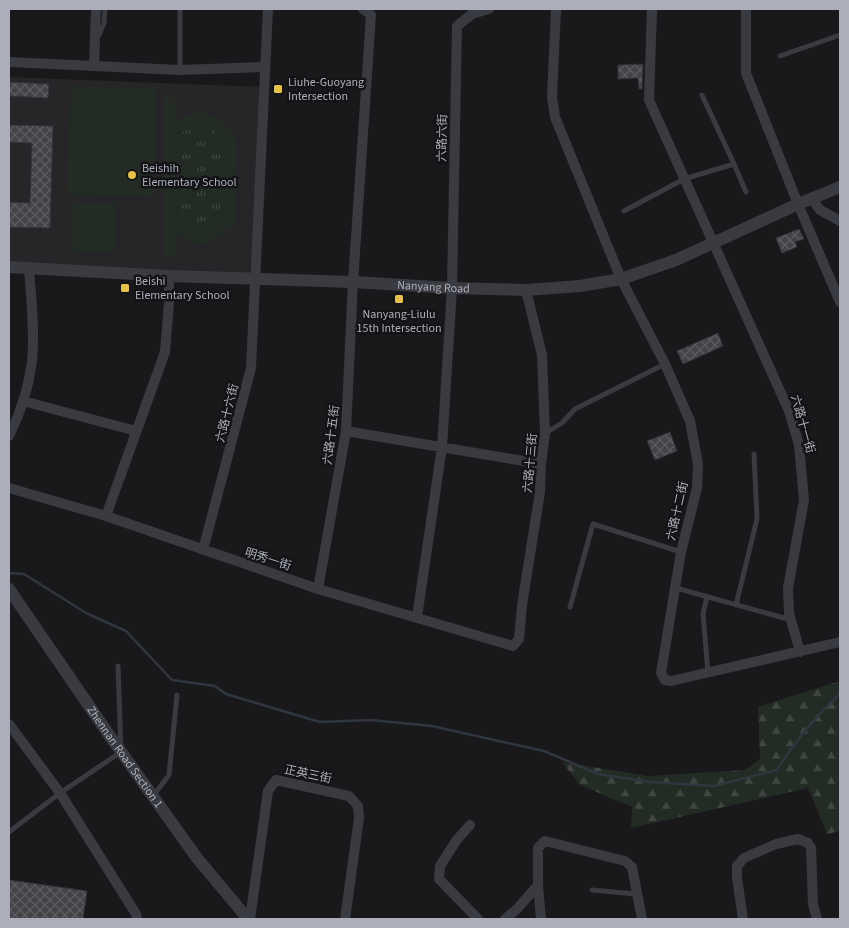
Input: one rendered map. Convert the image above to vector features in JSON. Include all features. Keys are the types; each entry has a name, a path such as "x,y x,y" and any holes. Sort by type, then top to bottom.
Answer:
{"street":[{"path":"94,66 96,9"},
{"name":"六路十六街","path":"203,550 252,368 268,9"},
{"name":"六路十五街","path":"318,589 346,431 353,282 371,15 363,9"},
{"name":"六路六街","path":"452,288 457,26 472,14 489,9"},
{"path":"556,9 552,97 555,117 622,279"},
{"name":"六路十一街","path":"652,9 649,100 789,411 799,445 804,500 788,588 789,613 800,652"},
{"path":"746,9 746,73 798,204 840,302"},
{"path":"9,62 180,70 264,67"},
{"name":"Nanyang Road","path":"9,267 452,288 526,290 580,286 622,279 676,260 798,204 840,187"},
{"path":"812,199 820,210 840,221"},
{"path":"9,436 23,401 32,362 32,310 29,268"},
{"path":"106,516 165,352 169,276"},
{"name":"六路十二街","path":"622,279 665,364 690,421 698,464 698,488 681,552 660,673 665,680 671,682 708,673"},
{"path":"417,618 442,447 452,288"},
{"name":"六路十三街","path":"520,639 522,606 540,492 545,433 542,355 526,290"},
{"path":"23,401 136,431"},
{"path":"346,431 541,464"},
{"name":"明秀一街","path":"9,488 106,516 318,589 513,646 520,639"},
{"name":"Zhennan Road Section 1","path":"9,589 121,752 197,858 249,919"},
{"path":"708,673 840,642"},
{"path":"9,724 60,794 136,914 137,919"},
{"name":"正英三街","path":"249,919 268,791 276,780 350,796 358,806 359,818 345,919"},
{"path":"470,824 456,841 440,866 439,879 478,919"},
{"path":"743,919 736,878 738,866 744,858 776,844 798,839 808,843 811,848 813,904 817,919"},
{"path":"542,919 538,885 538,848 545,841 625,861 632,867 642,919"},
{"path":"505,919 517,909 538,885"}],"lane":[{"path":"94,46 104,23 105,9"},
{"path":"180,9 180,70"},
{"path":"780,56 840,35"},
{"path":"702,95 746,192"},
{"path":"624,211 684,179 734,164"},
{"path":"545,433 562,424 575,410 665,364"},
{"path":"736,605 757,519 754,454"},
{"path":"570,607 593,524 681,552"},
{"path":"676,588 791,620"},
{"path":"707,597 703,613 708,673"},
{"path":"9,832 121,752 118,666"},
{"path":"153,796 169,775 177,695"},
{"path":"592,890 636,894"}],"shaded area":[{"name":"Beishih Elementary School","path":"9,77 261,87 250,274 9,264"}],"green space":[{"path":"71,86 155,89 155,197 66,194"},
{"path":"163,97 175,97 175,124 184,117 193,114 202,113 210,115 225,125 237,141 236,222 221,235 207,242 193,242 175,232 175,258 163,257","holes":["200,124 216,132 226,146 224,213 209,226 196,229 184,225 179,219 175,181 175,156 180,135 193,126"]},
{"path":"200,124 216,131 226,146 224,213 209,226 196,229 184,225 179,219 175,156 180,135 189,128"},
{"path":"73,203 116,203 116,251 73,251"},
{"path":"840,681 840,831 827,834 808,788 631,828 632,807 580,785 562,762 648,776 745,770 760,759 758,707"}],"building":[{"path":"643,64 642,89 639,89 638,78 618,79 618,65"},
{"path":"9,82 49,84 48,98 9,96"},
{"path":"9,125 53,126 50,228 9,227 9,202 30,203 32,143 9,142"},
{"path":"799,229 804,239 795,242 797,247 782,253 776,238"},
{"path":"718,333 723,346 683,364 677,351"},
{"path":"670,432 677,451 655,460 647,441"},
{"path":"9,880 87,891 83,919 9,919"}],"waterway":[{"path":"9,573 24,574 86,613 126,631 172,680 215,686 226,694 320,722 371,720 432,726 544,751 598,774 650,782 714,786 777,770 806,730 840,694"}],"place":[{"name":"Liuhe-Guoyang Intersection","path":"278,89"},
{"name":"Beishih Elementary School","path":"132,175"},
{"name":"Beishi Elementary School","path":"125,288"},
{"name":"Nanyang-Liulu 15th Intersection","path":"399,299"}]}
